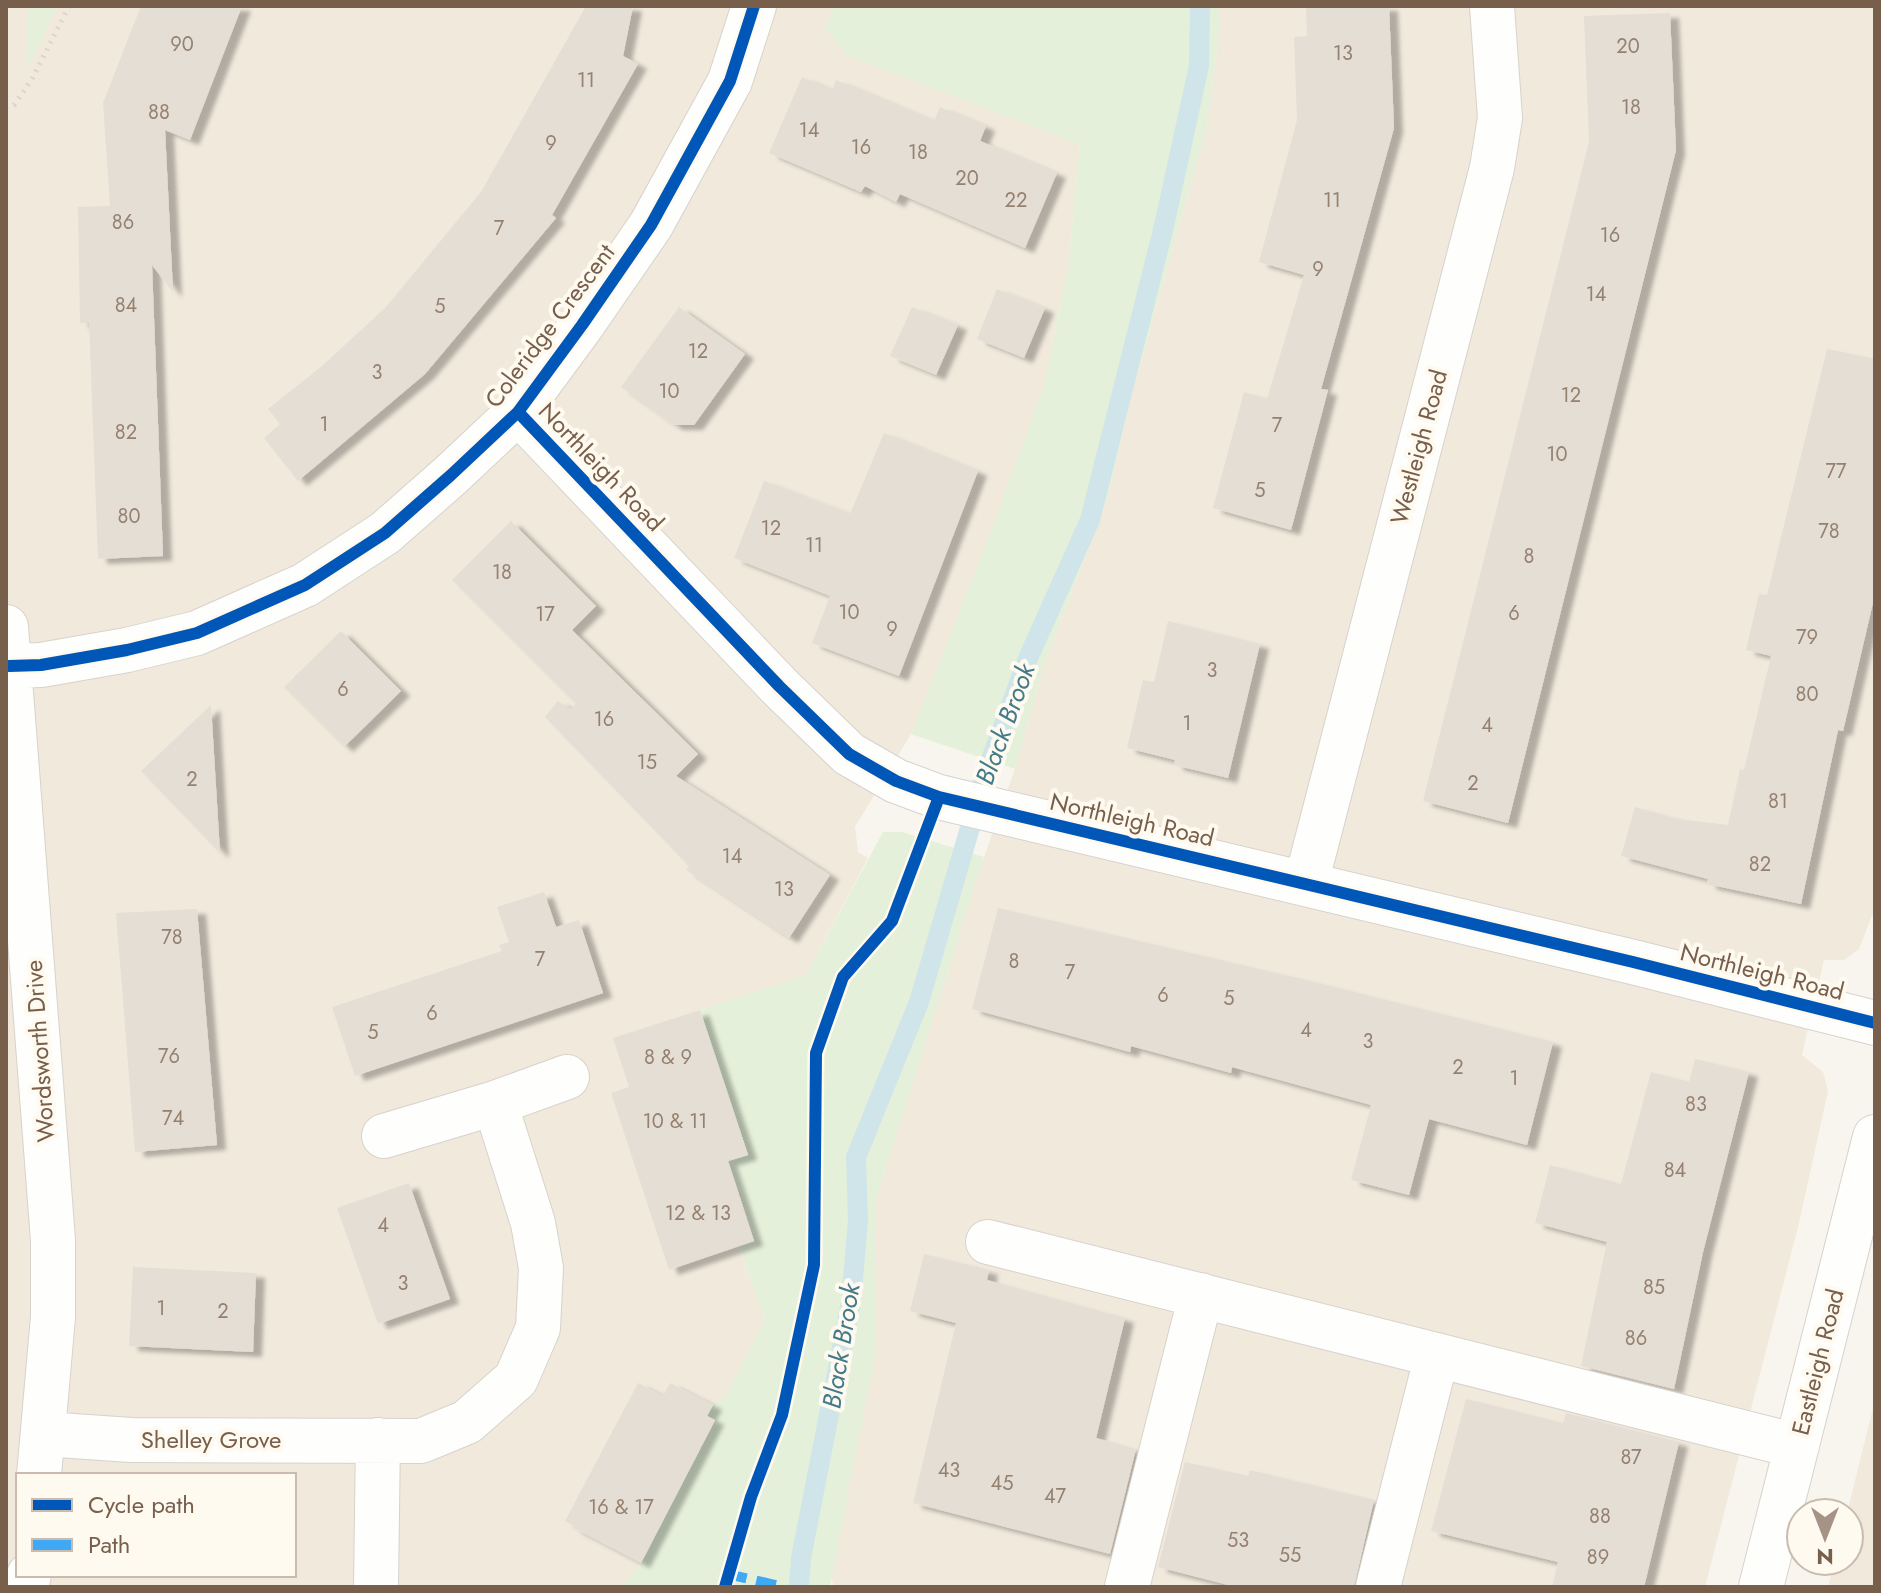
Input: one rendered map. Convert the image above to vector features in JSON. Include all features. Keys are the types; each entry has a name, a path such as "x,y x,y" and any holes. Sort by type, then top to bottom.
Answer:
{"street":[{"name":"Coleridge Crescent","path":"8,646 41,665 113,653 197,633 305,585 385,533 518,412 582,325 651,225 730,81 754,6"},
{"name":"Westleigh Road","path":"1306,883 1492,168 1500,118 1492,6"},
{"name":"Northleigh Road","path":"518,412 779,686 849,754 896,781 939,797 1306,883 1875,1023"},
{"name":"Wordsworth Drive","path":"8,646 53,1240 53,1317 42,1454"},
{"path":"384,1136 495,1103 567,1077"},
{"name":"Shelley Grove","path":"42,1454 131,1440 421,1441 467,1422 516,1379 538,1328 541,1268 533,1223 495,1103"},
{"name":"Eastleigh Road","path":"1761,1587 1875,1137"},
{"path":"988,1242 1797,1446"},
{"path":"1127,1587 1201,1295"},
{"path":"1378,1587 1437,1355"},
{"path":"376,1587 378,1440"}],"path":[{"path":"6,107 14,105 32,79 69,6"}],"shaded area":[{"path":"6,6 833,6 826,29 846,55 1080,144 1069,260 1044,385 990,534 911,734 855,827 858,852 868,858 806,975 700,1010 748,1155 728,1162 755,1241 739,1247 765,1321 641,1563 622,1587 6,1587"},
{"path":"1219,6 1875,6 1875,908 1859,949 1844,960 1824,960 1802,1055 1823,1072 1828,1091 1799,1223 1705,1587 834,1587 831,1577 876,1350 876,1199 984,857 1015,769 1043,668 1108,497 1132,393 1207,127 1219,35"},
{"path":"1875,1400 1875,1587 1828,1587 1831,1577 1865,1577 1865,1497 1851,1497"}],"green space":[{"path":"28,6 57,6 27,70"},
{"path":"833,6 1219,6 1219,35 1207,127 1132,393 1108,497 1043,668 1015,769 911,734 990,534 1044,385 1069,260 1080,144 846,55 826,29"},
{"path":"883,832 902,832 984,857 876,1199 876,1350 830,1587 622,1587 641,1563 715,1421 707,1416 713,1405 726,1395 765,1321 739,1246 755,1241 728,1161 748,1154 700,1010 806,975"}],"building":[{"path":"141,6 242,6 190,140 165,130 173,292 152,265 163,556 98,559 89,323 80,323 78,207 110,206 103,103"},
{"path":"586,6 633,6 623,56 638,64 552,215 556,218 425,374 298,481 264,438 280,424 268,409 322,366 385,308 481,192"},
{"path":"1306,6 1389,6 1394,128 1321,389 1328,390 1291,530 1213,508 1244,392 1267,399 1304,275 1259,262 1297,120 1294,37 1307,36"},
{"path":"1670,13 1676,150 1508,823 1423,801 1589,142 1584,16"},
{"path":"802,77 832,90 836,80 934,121 940,107 986,126 980,141 1057,173 1025,248 900,194 896,202 865,186 861,192 769,153"},
{"path":"997,289 1045,308 1024,358 977,339"},
{"path":"679,307 745,354 694,425 674,425 621,387"},
{"path":"912,307 958,325 936,375 890,356"},
{"path":"1827,349 1875,359 1875,594 1843,731 1838,730 1801,904 1707,884 1708,879 1621,856 1635,807 1678,819 1728,825 1771,656 1746,650 1759,594 1767,595"},
{"path":"884,433 978,471 899,676 812,643 830,596 734,558 764,481 850,514"},
{"path":"511,521 596,606 572,630 698,754 676,776 830,875 789,938 686,870 689,866 545,717 558,701 571,709 576,704 452,580"},
{"path":"1168,621 1260,644 1228,778 1174,765 1175,760 1127,748 1143,680 1154,682"},
{"path":"341,631 401,691 344,747 284,687"},
{"path":"211,705 220,853 141,771"},
{"path":"544,892 556,927 579,920 603,993 355,1076 332,1007 502,951 499,945 509,942 497,907"},
{"path":"998,908 1319,983 1553,1042 1527,1145 1429,1119 1409,1195 1351,1180 1371,1105 1232,1067 1231,1073 1131,1046 1130,1052 972,1009"},
{"path":"197,909 217,1145 135,1152 116,913"},
{"path":"700,1010 748,1155 728,1161 754,1241 669,1270 611,1093 629,1087 613,1038"},
{"path":"1695,1059 1749,1072 1703,1252 1674,1389 1581,1366 1607,1242 1535,1223 1550,1165 1621,1184 1651,1072 1689,1082"},
{"path":"409,1183 450,1299 378,1324 337,1208"},
{"path":"924,1254 989,1270 987,1280 1125,1318 1096,1438 1136,1449 1110,1554 913,1503 956,1323 910,1311"},
{"path":"133,1267 256,1273 253,1352 129,1346"},
{"path":"638,1383 663,1396 670,1383 713,1405 707,1416 715,1420 641,1563 565,1521"},
{"path":"1466,1399 1563,1423 1566,1413 1679,1442 1644,1587 1552,1587 1558,1562 1431,1531"},
{"path":"1185,1462 1248,1476 1250,1470 1374,1500 1354,1587 1236,1587 1158,1567"}],"waterway":[{"name":"Black Brook","path":"799,1587 801,1558 851,1302 858,1220 856,1157 919,1002 986,773 1029,656 1090,520 1163,230 1199,66 1200,6"}],"marked path":[{"path":"727,1574 784,1587"}],"cycle path":[{"path":"9,666 41,665 127,650 197,633 305,585 385,533 451,475 518,412 651,225 730,81 754,6"},
{"path":"518,412 779,686 849,754 896,781 939,797 1633,962 1875,1023"},
{"path":"725,1587 751,1497 782,1415 814,1265 816,1053 843,977 892,921 939,797"}]}
